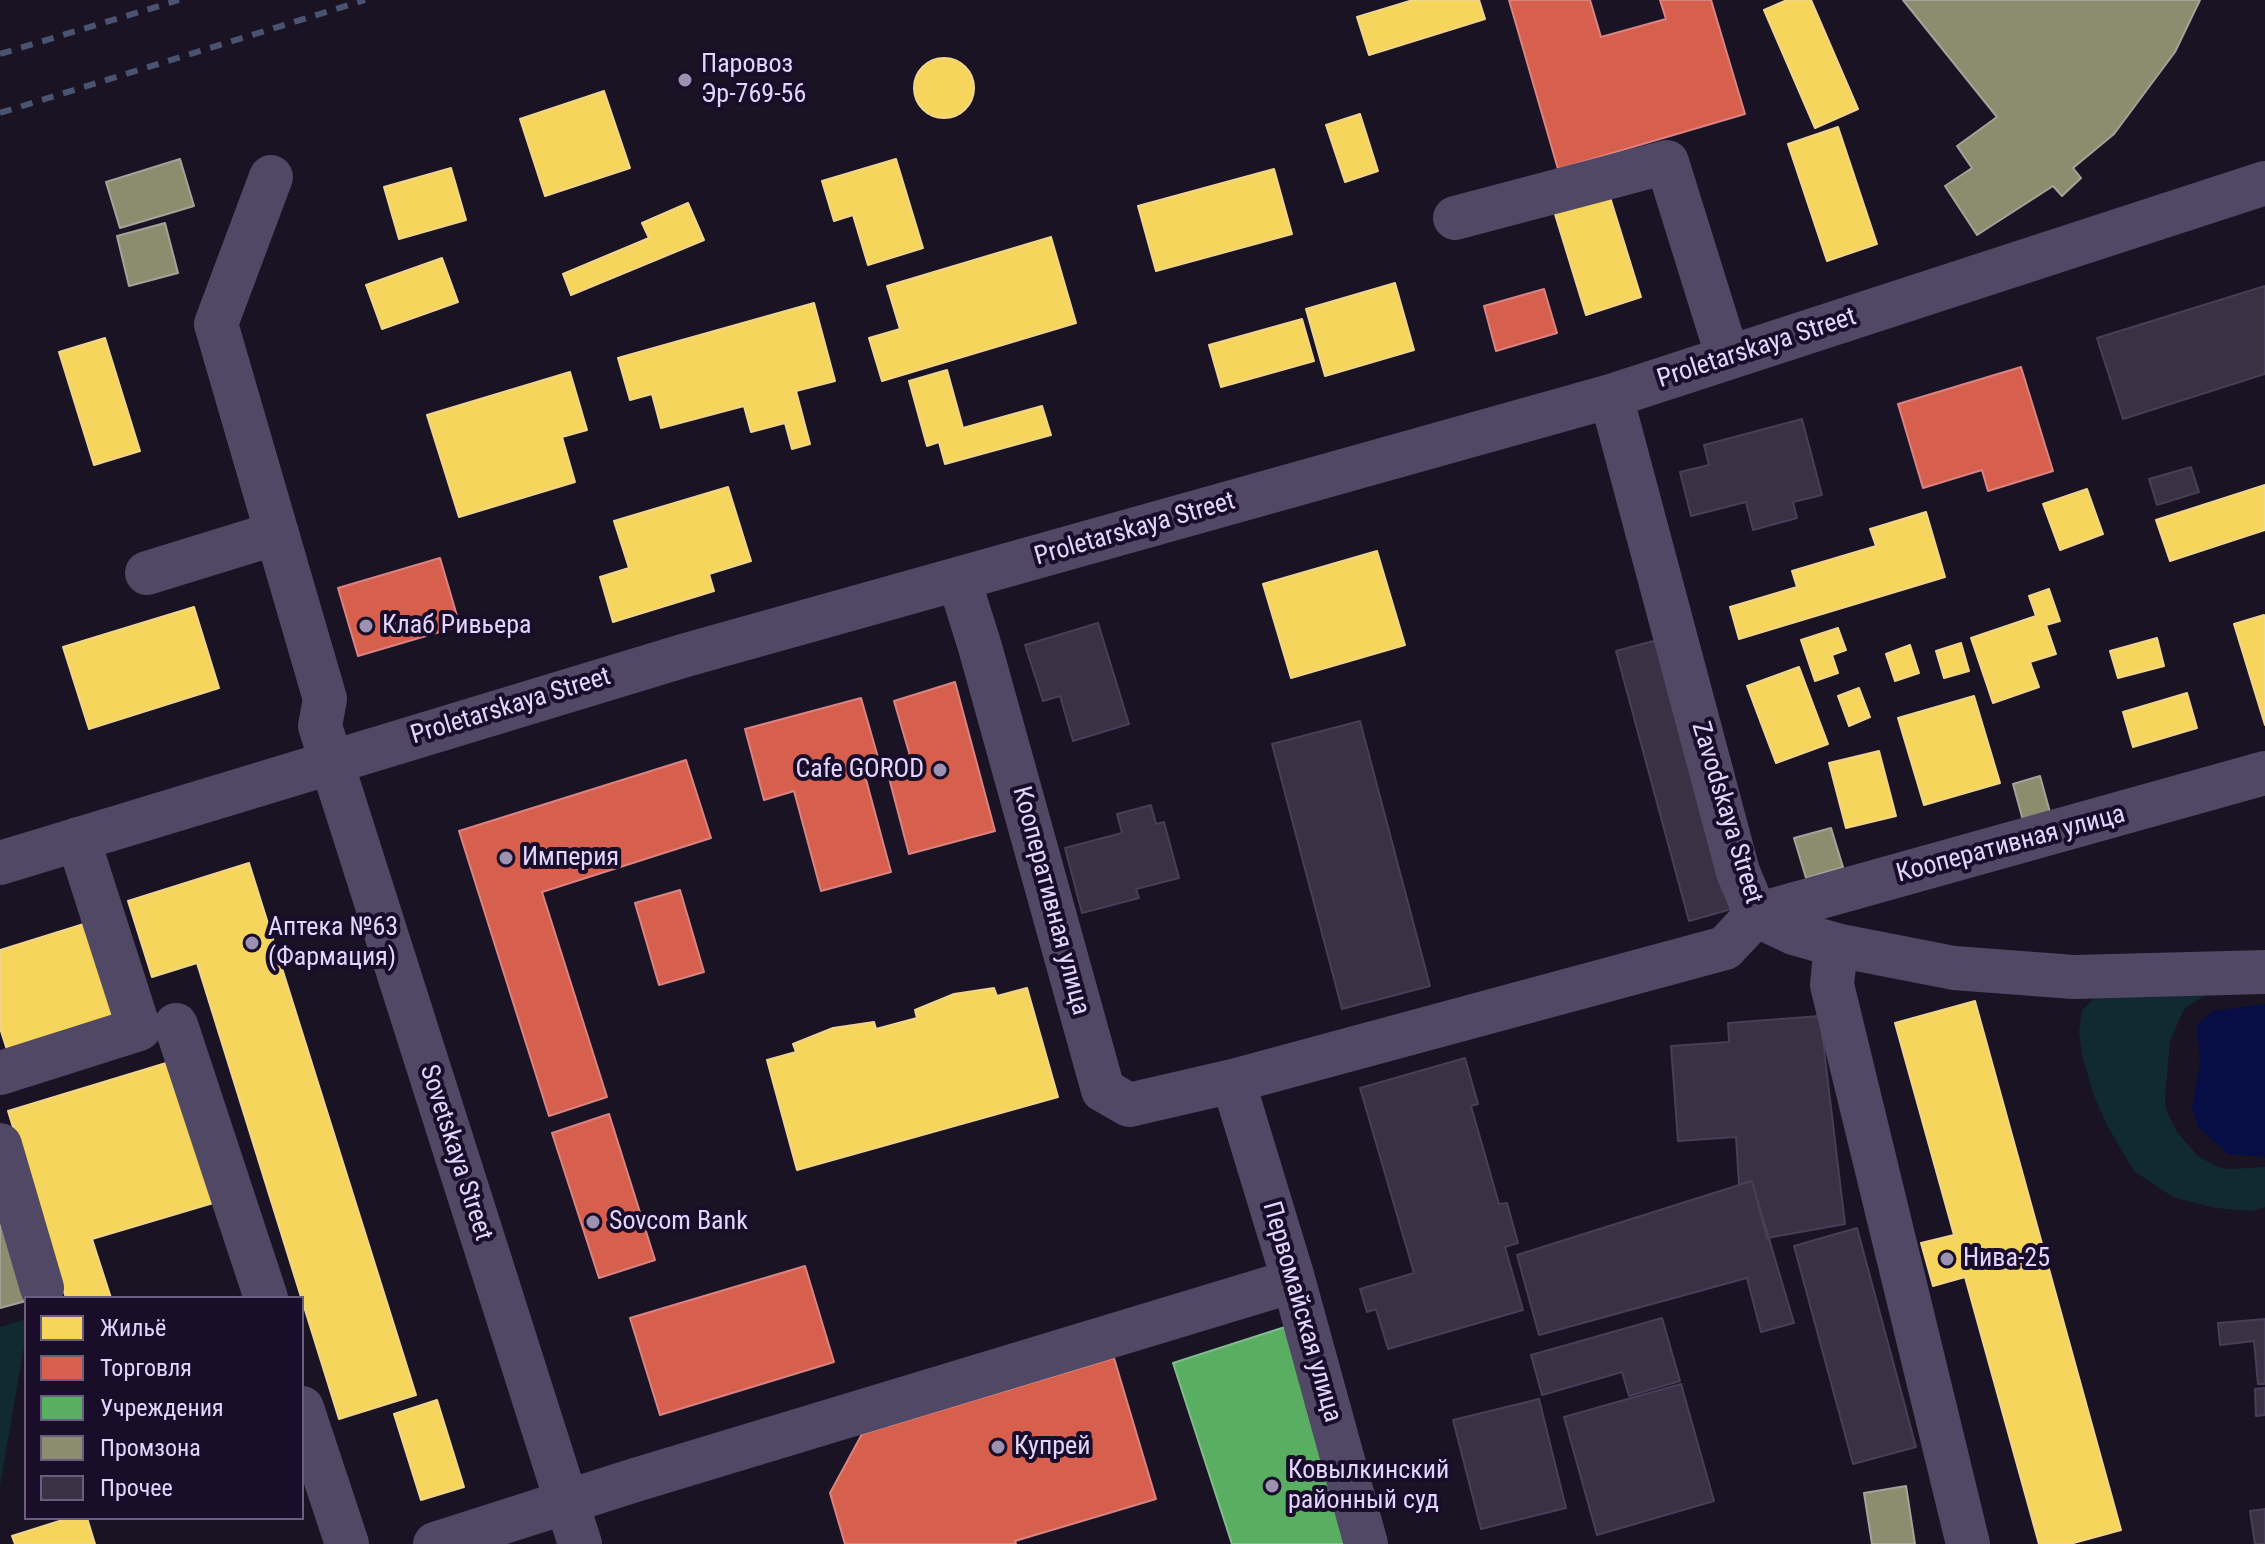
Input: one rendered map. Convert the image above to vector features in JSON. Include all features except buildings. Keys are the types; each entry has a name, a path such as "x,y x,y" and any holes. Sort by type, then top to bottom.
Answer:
{"street":[{"path":"1455,218 1667,162 1728,358"},
{"name":"Sovetskaya Street","path":"271,177 216,324 325,699 320,726 580,1544"},
{"name":"Proletarskaya Street","path":"0,863 686,655 1611,396 2265,183"},
{"name":"Zavodskaya Street","path":"1611,396 1738,872 1756,915 1794,933 1836,945 1954,968 2048,975 2265,972"},
{"path":"147,573 277,533"},
{"name":"Кооперативная улица","path":"959,580 1103,1090 1129,1105 1233,1081 1725,948 1756,915 2265,773"},
{"path":"0,1073 139,1029 78,839"},
{"path":"1836,945 1832,985 1968,1544"},
{"path":"176,1025 265,1296"},
{"name":"Первомайская улица","path":"1233,1081 1293,1281 1366,1544"},
{"path":"0,1145 42,1288"},
{"path":"435,1544 567,1501 1293,1281"},
{"path":"304,1414 347,1544"}],"shaded area":[{"path":"2265,950 2265,989 2225,990 2204,996 2184,1009 2170,1041 2165,1098 2166,1109 2177,1132 2198,1156 2218,1167 2229,1169 2265,1167 2265,1207 2252,1211 2215,1208 2173,1197 2134,1171 2108,1127 2094,1096 2082,1055 2079,1032 2082,1010 2098,995"},
{"path":"2265,1004 2265,1157 2228,1154 2198,1127 2192,1107 2200,1065 2197,1025 2213,1011"},
{"path":"24,1320 24,1347 0,1486 0,1327"}],"railway":[{"path":"0,54 179,0"},
{"path":"0,113 365,0"}],"place":[{"name":"Паровоз Эр-769-56","path":"685,80"},
{"name":"Клаб Ривьера","path":"366,626"},
{"name":"Cafe GOROD","path":"940,770"},
{"name":"Империя","path":"506,858"},
{"name":"Аптека №63 (Фармация)","path":"252,943"},
{"name":"Sovcom Bank","path":"593,1222"},
{"name":"Нива-25","path":"1947,1259"},
{"name":"Купрей","path":"998,1447"},
{"name":"Ковылкинский районный суд","path":"1272,1486"}]}
